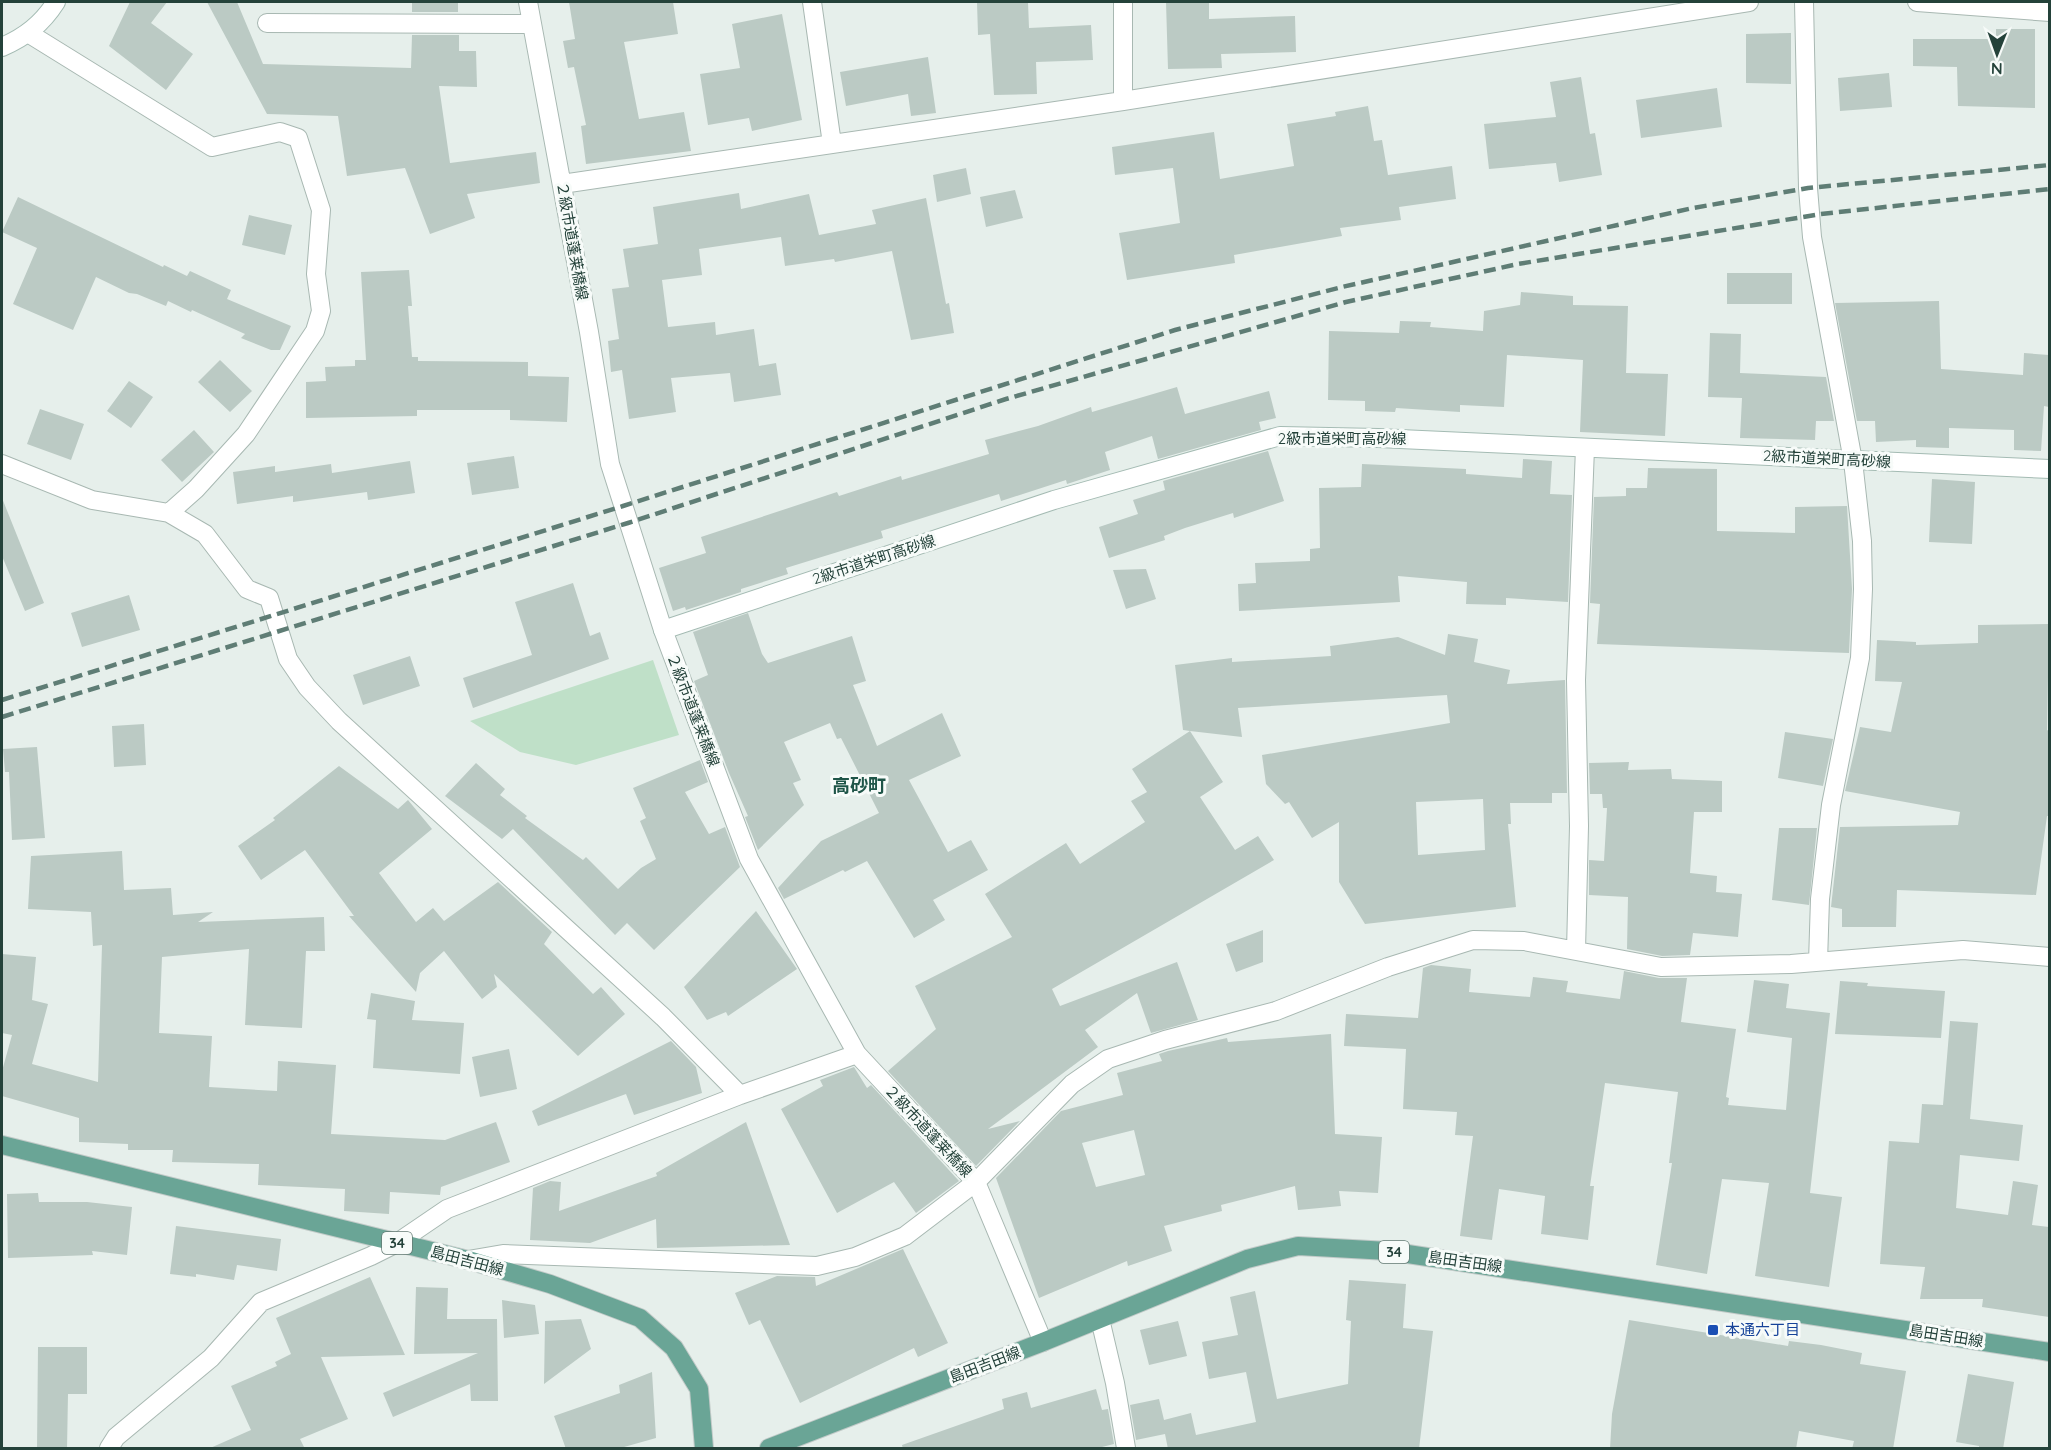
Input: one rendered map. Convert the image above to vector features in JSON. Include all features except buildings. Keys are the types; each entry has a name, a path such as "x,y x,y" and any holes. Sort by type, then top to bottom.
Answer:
{"main road":[{"name":"島田吉田線","path":"2,1145 468,1260 550,1284 640,1318 674,1348 699,1389 704,1449"},
{"name":"島田吉田線","path":"769,1449 1247,1259 1298,1246 1348,1247 1721,1300 2049,1352"}],"street":[{"path":"2,48 46,19 56,2"},
{"name":"２級市道蓬莱橋線","path":"528,2 610,464 663,630 749,859 857,1054 976,1182 1043,1342"},
{"path":"812,2 832,144"},
{"path":"1123,2 1123,101"},
{"path":"562,184 1123,101 1749,2"},
{"path":"1804,2 1808,188 1812,237 1853,461 1862,541 1860,658 1831,805 1820,899 1818,962"},
{"path":"1917,2 2049,12"},
{"path":"267,23 532,24"},
{"path":"28,33 212,147 280,132 298,138 321,210 316,274 321,311 315,331 246,434 196,489 170,513"},
{"name":"2級市道栄町高砂線","path":"663,630 1054,500 1280,436 1378,438 2049,469"},
{"path":"1576,951 1579,826 1576,680 1585,448"},
{"path":"2,464 92,500 170,513 205,534 247,589 268,598 288,659 307,687 339,721 663,1017 740,1095"},
{"path":"468,1260 503,1254 817,1266 855,1257 905,1236 976,1182 1072,1084 1108,1059 1165,1040 1276,1011 1388,967 1473,940 1524,941 1661,967 1818,962 1963,950 2049,957"},
{"path":"109,1449 116,1437 211,1358 261,1302 397,1243 447,1209 740,1095 857,1054"},
{"path":"1100,1319 1115,1383 1126,1449"}],"green space":[{"path":"653,660 679,735 576,765 520,752 470,721"}],"railway":[{"path":"2,700 1175,330 1342,287 1693,208 1808,188 2050,165"},
{"path":"2,717 628,523 1006,399 1346,302 1518,264 1821,214 2050,189"}],"place":[{"name":"本通六丁目","path":"1713,1330"}],"district":[{"name":"高砂町","path":"859,786"}]}
